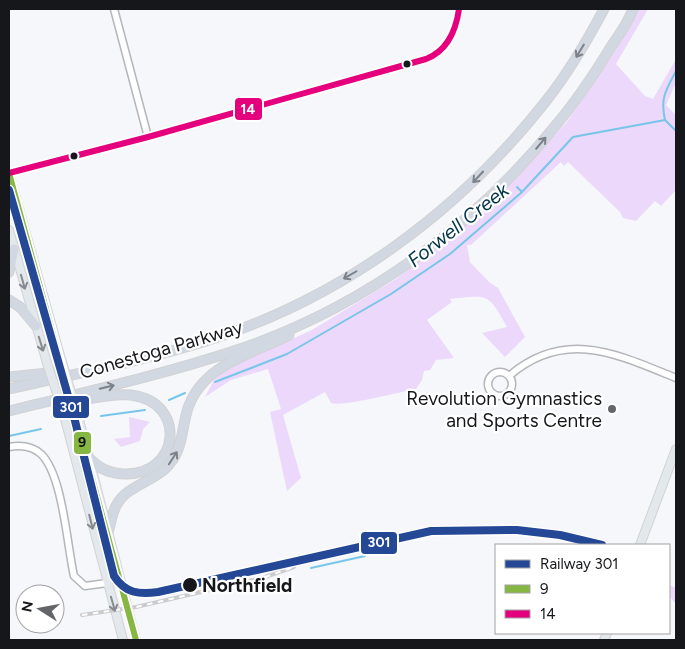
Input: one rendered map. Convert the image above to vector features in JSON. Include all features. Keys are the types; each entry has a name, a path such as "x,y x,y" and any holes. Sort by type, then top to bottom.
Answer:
{"highway":[{"name":"Conestoga Parkway","path":"9,389 115,365 208,340 259,321 312,297 377,260 432,219 470,186 516,137 547,101 579,54 604,9"},
{"name":"Conestoga Parkway","path":"9,411 170,371 239,349 346,302 401,267 446,235 491,197 538,147 570,108 633,11"},
{"path":"9,272 14,249"},
{"path":"9,300 20,307 36,326"},
{"path":"107,535 112,515 121,499 156,477 172,462 180,445 188,408 196,391 208,376 224,366 306,327 325,312"},
{"path":"9,377 115,365"},
{"path":"9,411 129,395 148,400 166,414 170,429 169,445 156,465 144,472 117,474 103,470 90,459"}],"main road":[{"path":"9,173 90,459 107,535 136,640"},
{"path":"9,230 64,415 123,640"},
{"path":"641,544 676,449"},
{"path":"119,625 131,622"}],"street":[{"path":"114,9 148,137"},
{"path":"9,173 148,137 410,64 436,54 447,42 454,29 459,9"},
{"path":"509,376 525,362 539,355 576,348 616,356 676,378"},
{"path":"9,447 31,448 46,459 66,521 74,576 85,586 107,583"}],"shaded area":[{"path":"638,9 648,9 616,64 645,96 653,99 676,59 676,83 666,105 676,115 676,190 661,206 655,201 636,221 623,218 620,212 568,162 564,166 561,162 471,245 467,245 470,262 489,282 498,288 525,337 505,357 482,333 507,327 491,302 480,297 450,299 452,302 427,320 454,358 436,360 430,370 424,371 422,380 416,389 338,404 331,403 325,392 283,415 301,478 287,491 270,412 281,409 268,369 231,380 205,397 214,380 228,368 312,330 396,279 499,195 566,123 610,58"},
{"path":"129,417 150,422 143,429 140,441 121,447 114,439 130,437"},
{"path":"670,585 676,588 676,604 670,597"}],"waterway":[{"name":"Forwell Creek","path":"665,120 664,100 676,71"},
{"path":"665,120 676,131"},
{"name":"Forwell Creek","path":"215,382 287,354 391,294 450,254 522,192 573,137 665,120"},
{"name":"Forwell Creek","path":"517,187 522,192"},
{"name":"Forwell Creek","path":"169,400 185,393"},
{"name":"Forwell Creek","path":"101,416 145,410"},
{"name":"Forwell Creek","path":"9,436 41,429"},
{"path":"311,568 365,556"}],"railway":[{"path":"82,615 136,607 262,578 294,567"}],"rail line":[{"name":"301","path":"9,190 73,413 114,576 123,586 133,592 158,592 431,531 517,530 560,535 598,544"}],"transit line":[{"name":"14","path":"9,173 148,137 426,59 440,51 449,39 456,25 459,9"},
{"name":"9","path":"9,173 136,640"}],"place":[{"name":"Revolution Gymnastics and Sports Centre","path":"612,409"},
{"name":"Northfield","path":"190,585"}]}
